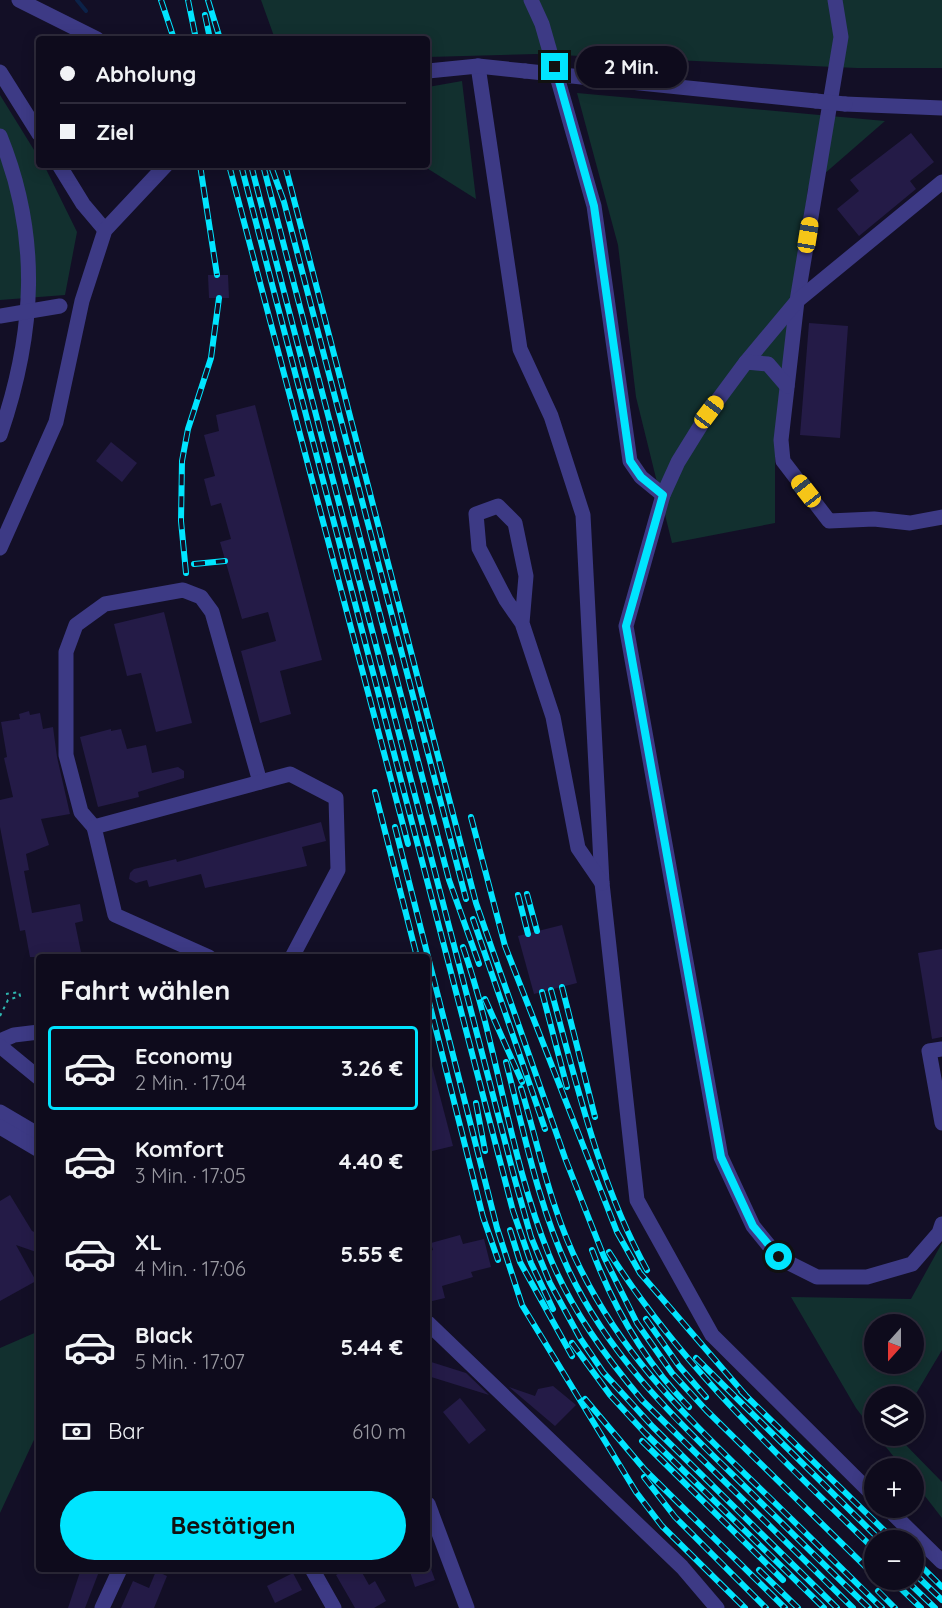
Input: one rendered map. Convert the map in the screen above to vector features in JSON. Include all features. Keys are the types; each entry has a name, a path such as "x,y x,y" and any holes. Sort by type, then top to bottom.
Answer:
{"street":[{"path":"19,0 92,36"},
{"path":"531,0 545,35 594,206 630,461 641,477 663,495"},
{"path":"835,0 841,37 797,301 781,440 783,461 830,521 874,519 909,523 942,517"},
{"path":"478,66 520,349 551,416 583,515 602,883 637,1200 712,1335 864,1486"},
{"path":"430,71 478,66 845,104 942,108"},
{"path":"0,72 36,129"},
{"path":"0,136 16,181 27,228 29,281 27,330 17,384 0,435"},
{"path":"61,168 83,204 105,230"},
{"path":"0,548 56,422 82,301 105,230 163,168"},
{"path":"942,182 797,301 746,362 709,412 678,462 663,495 626,626 721,1157 753,1226 779,1257 817,1277 867,1277 912,1264 939,1233 942,1224"},
{"path":"0,316 82,301"},
{"path":"746,362 768,364 787,386"},
{"path":"522,623 526,576 514,523 498,506 476,514 479,548 506,600 522,623 552,717 578,849 602,883"},
{"path":"202,954 115,915 94,827 81,812 66,755 65,664 66,652 76,625 105,604 183,590 201,597 212,612 260,782"},
{"path":"94,827 290,774 336,798 338,870 294,954"},
{"path":"0,1041 14,1035 36,1032"},
{"path":"0,1046 36,1076"},
{"path":"942,1049 929,1051 942,1123"},
{"path":"0,1112 36,1133"},
{"path":"0,1127 36,1148"},
{"path":"430,1325 682,1567 717,1608"},
{"path":"430,1509 467,1608"},
{"path":"896,1518 942,1562"},
{"path":"102,1608 119,1572"},
{"path":"314,1572 334,1608"}],"path":[{"path":"0,1016 8,1000 20,996 20,992 6,994"}],"green space":[{"path":"261,0 942,0 942,68 857,68 536,54 430,57 430,36 274,36"},
{"path":"462,81 476,199 427,168 430,168 430,87"},
{"path":"577,93 885,121 808,188 775,446 775,523 672,543 636,397 618,245"},
{"path":"0,95 36,153 36,168 45,168 77,232 65,295 0,300"},
{"path":"942,1243 942,1350 921,1386 864,1386 864,1419 791,1297 911,1299"},
{"path":"36,1332 36,1435 0,1513 0,1348"},
{"path":"885,1446 907,1446 919,1458 895,1458"},
{"path":"924,1464 942,1482 942,1518 924,1495"}],"building":[{"path":"911,133 934,162 910,181 916,189 859,236 837,209 859,191 850,180"},
{"path":"208,275 228,275 229,298 209,298"},
{"path":"809,323 848,326 840,438 800,435"},
{"path":"255,405 322,660 280,671 291,714 260,723 241,651 276,641 268,612 242,619 220,542 231,539 221,503 211,506 204,479 215,476 204,435 219,431 216,415"},
{"path":"111,442 137,463 122,482 96,461"},
{"path":"164,612 192,723 156,732 141,673 127,676 114,624"},
{"path":"29,711 30,715 40,713 43,729 53,727 57,757 70,814 41,819 49,845 26,854 29,870 24,871 32,913 80,904 83,921 75,923 81,954 36,954 36,957 30,957 25,930 20,931 0,827 0,800 13,797 4,758 7,757 1,722 20,719 19,714"},
{"path":"111,729 111,731 121,729 127,749 146,745 152,773 178,767 184,771 184,778 138,792 139,797 98,807 80,737"},
{"path":"321,822 326,841 302,847 307,866 205,888 201,874 149,887 147,880 136,883 129,879 134,869 176,859 177,862"},
{"path":"562,925 577,983 534,994 518,936"},
{"path":"942,949 942,1037 932,1039 918,953"},
{"path":"430,1062 431,1062 453,1146 430,1152"},
{"path":"10,1195 32,1231 36,1233 36,1252 16,1245 36,1281 0,1301 0,1201"},
{"path":"460,1235 463,1244 484,1239 491,1267 471,1272 473,1277 442,1286 445,1298 430,1302 430,1251 433,1250 431,1243"},
{"path":"430,1362 466,1373 489,1395 430,1377"},
{"path":"553,1386 576,1405 555,1426 509,1387 535,1396 538,1389"},
{"path":"460,1398 486,1430 469,1444 443,1412"},
{"path":"431,1569 435,1580 415,1587 410,1572 430,1572"},
{"path":"80,1572 99,1572 85,1608 68,1608"},
{"path":"156,1572 167,1576 154,1608 121,1608 133,1581 149,1588"},
{"path":"341,1572 362,1572 369,1585 375,1581 386,1601 374,1608 355,1608 336,1575"},
{"path":"293,1573 302,1590 275,1603 267,1586"}],"waterway":[{"path":"77,0 86,11"}],"railway":[{"path":"161,0 173,36"},
{"path":"188,0 195,36"},
{"path":"208,0 219,36"},
{"path":"205,15 209,36"},
{"path":"200,168 217,275"},
{"path":"230,168 408,844"},
{"path":"242,168 513,1211 531,1263 553,1309"},
{"path":"252,168 531,1237 550,1283 580,1338 603,1372 653,1427 837,1608"},
{"path":"264,168 449,880 479,964"},
{"path":"286,168 476,903 565,1158 604,1257 637,1323 672,1373 706,1410 864,1565"},
{"path":"272,169 284,202 466,899"},
{"path":"186,573 181,521 182,461 188,429 211,358 219,298"},
{"path":"194,564 225,561"},
{"path":"375,792 416,954"},
{"path":"471,817 505,946 617,1232 640,1273 747,1397"},
{"path":"395,827 427,954"},
{"path":"527,894 537,931"},
{"path":"518,895 528,934"},
{"path":"473,919 545,1129"},
{"path":"463,947 486,1024 513,1141 535,1217 549,1255 578,1313 602,1349 642,1400 853,1608"},
{"path":"430,965 497,1228 522,1305 636,1492 662,1526 745,1608"},
{"path":"562,987 595,1117"},
{"path":"551,990 602,1168 615,1203 647,1270"},
{"path":"542,992 567,1087"},
{"path":"485,999 522,1082"},
{"path":"430,1006 483,1217 498,1260"},
{"path":"506,1062 540,1194 558,1246 584,1300 602,1328 621,1355 663,1405 869,1608"},
{"path":"521,1088 546,1179 570,1246 597,1299 633,1354 697,1427 882,1608"},
{"path":"476,1103 485,1151"},
{"path":"510,1230 520,1262 572,1356"},
{"path":"592,1250 610,1293 632,1334 658,1372 689,1407"},
{"path":"609,1252 637,1294 699,1372 767,1444 864,1539"},
{"path":"646,1319 679,1366 706,1397"},
{"path":"572,1343 610,1395 645,1433 824,1608"},
{"path":"696,1358 870,1530"},
{"path":"741,1391 884,1530"},
{"path":"585,1399 645,1470 785,1608"},
{"path":"642,1441 783,1580"},
{"path":"644,1477 675,1517 766,1608"},
{"path":"924,1569 942,1587"},
{"path":"759,1570 798,1608"},
{"path":"924,1583 942,1600"},
{"path":"902,1590 921,1608"},
{"path":"916,1590 935,1608"},
{"path":"878,1591 895,1608"}],"route":[{"path":"555,67 594,206 630,461 641,477 663,495 626,626 721,1157 753,1226 779,1257"}]}
